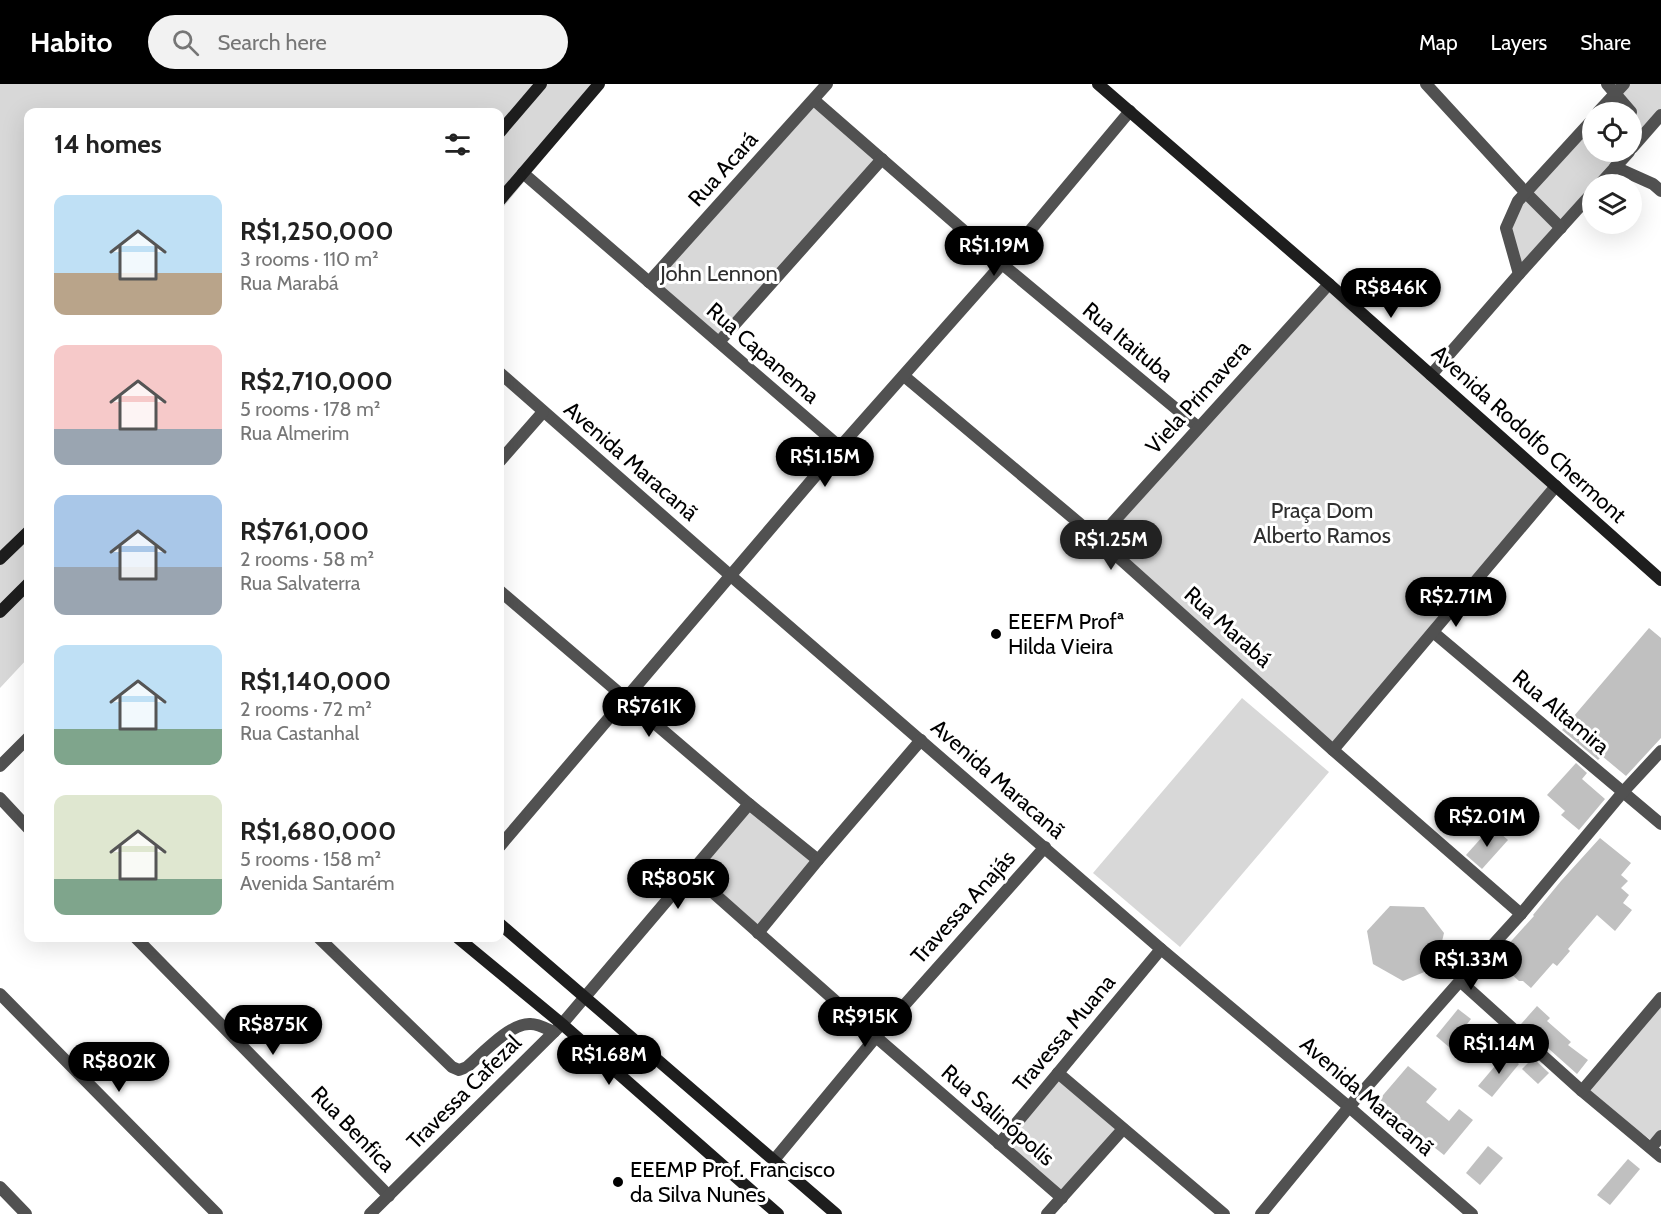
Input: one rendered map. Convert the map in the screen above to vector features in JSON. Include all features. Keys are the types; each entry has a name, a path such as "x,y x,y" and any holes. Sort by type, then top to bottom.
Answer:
{"main road":[{"path":"504,127 541,84"},
{"path":"504,195 599,84"},
{"name":"Avenida Rodolfo Chermont","path":"1098,84 1329,284 1661,580"},
{"path":"0,559 24,536"},
{"path":"0,612 24,588"},
{"path":"504,927 836,1214"},
{"path":"462,942 558,1028 778,1214"}],"street":[{"name":"Rua Acará","path":"649,282 827,84"},
{"path":"1426,84 1561,228"},
{"path":"1606,84 1622,102"},
{"path":"1607,102 1624,84"},
{"name":"Rua Itaituba","path":"814,100 1002,264 1198,427"},
{"path":"504,841 840,447 1002,264 1130,111"},
{"path":"1642,137 1661,115"},
{"path":"1642,125 1647,131"},
{"path":"1519,274 1506,228 1518,201 1582,130"},
{"path":"719,342 882,159"},
{"path":"1609,174 1619,162"},
{"path":"1615,167 1653,184 1661,191"},
{"name":"Rua Capanema","path":"523,173 840,447"},
{"path":"1431,375 1582,204"},
{"name":"Viela Primavera","path":"1098,539 1329,284"},
{"name":"Rua Marabá","path":"904,376 1098,539 1332,750 1521,914"},
{"name":"Avenida Maracanã","path":"504,377 1161,949 1472,1214"},
{"path":"504,456 543,412"},
{"path":"1332,750 1556,486"},
{"path":"504,599 818,860"},
{"name":"Rua Altamira","path":"1433,632 1661,824"},
{"path":"758,933 921,740"},
{"path":"0,766 24,742"},
{"path":"1261,1214 1349,1107 1521,914 1623,792 1661,751"},
{"path":"0,798 24,824"},
{"name":"Travessa Cafezal","path":"370,1214 558,1028 748,804"},
{"name":"Travessa Anajás","path":"774,1160 876,1037 1044,847"},
{"name":"Rua Salinópolis","path":"691,873 1062,1198"},
{"name":"Rua Benfica","path":"140,942 389,1196"},
{"path":"323,942 452,1067 459,1070 467,1067 508,1031 522,1024 558,1028"},
{"name":"Travessa Muana","path":"999,1144 1161,949"},
{"path":"1460,981 1582,1091 1661,1157"},
{"path":"0,994 217,1214"},
{"path":"1582,1091 1661,998"},
{"path":"1058,1074 1224,1214"},
{"path":"1047,1214 1123,1129"},
{"path":"1651,1148 1661,1136"},
{"path":"0,1187 26,1214"}],"green space":[{"path":"0,84 605,84 504,206 504,108 24,108 24,662 0,688"},
{"path":"1624,84 1661,84 1661,115 1642,137 1642,102 1607,102"},
{"name":"John Lennon","path":"814,100 882,159 719,342 649,282"},
{"path":"1582,131 1582,162 1620,162 1609,174 1582,174 1582,204 1519,274 1506,228 1518,201"},
{"name":"Praça Dom Alberto Ramos","path":"1329,284 1556,486 1333,750 1098,539"},
{"path":"1242,698 1329,772 1180,947 1093,873"},
{"path":"749,804 818,860 758,933 691,873"},
{"path":"1661,998 1661,1147 1582,1091"},
{"path":"1058,1073 1123,1129 1062,1198 999,1144"}],"building":[{"path":"1649,628 1661,638 1661,738 1626,776 1602,756 1598,760 1562,730"},
{"path":"1576,763 1587,773 1582,779 1605,799 1579,830 1561,815 1565,811 1547,795"},
{"path":"1492,826 1508,840 1482,869 1466,855"},
{"path":"1600,838 1631,863 1621,875 1628,881 1621,888 1629,895 1623,903 1632,910 1615,931 1597,915 1568,949 1570,951 1557,966 1553,963 1531,988 1523,981 1519,981 1496,960"},
{"path":"1390,906 1424,907 1444,933 1436,967 1403,981 1373,964 1367,931"},
{"path":"1537,1006 1550,1018 1547,1021 1571,1042 1568,1045 1588,1060 1577,1074 1521,1024"},
{"path":"1458,1009 1471,1019 1449,1047 1436,1036"},
{"path":"1506,1053 1519,1064 1492,1097 1478,1086"},
{"path":"1533,1058 1549,1073 1538,1084 1522,1069"},
{"path":"1408,1066 1437,1089 1426,1102 1449,1121 1459,1109 1473,1120 1444,1155 1407,1124 1402,1130 1391,1120 1395,1115 1378,1101"},
{"path":"1488,1146 1503,1158 1480,1185 1466,1173"},
{"path":"1628,1159 1640,1169 1610,1205 1597,1195"}],"place":[{"name":"EEEFM Profª Hilda Vieira","path":"996,634"},
{"name":"EEEMP Prof. Francisco da Silva Nunes","path":"618,1182"}]}
